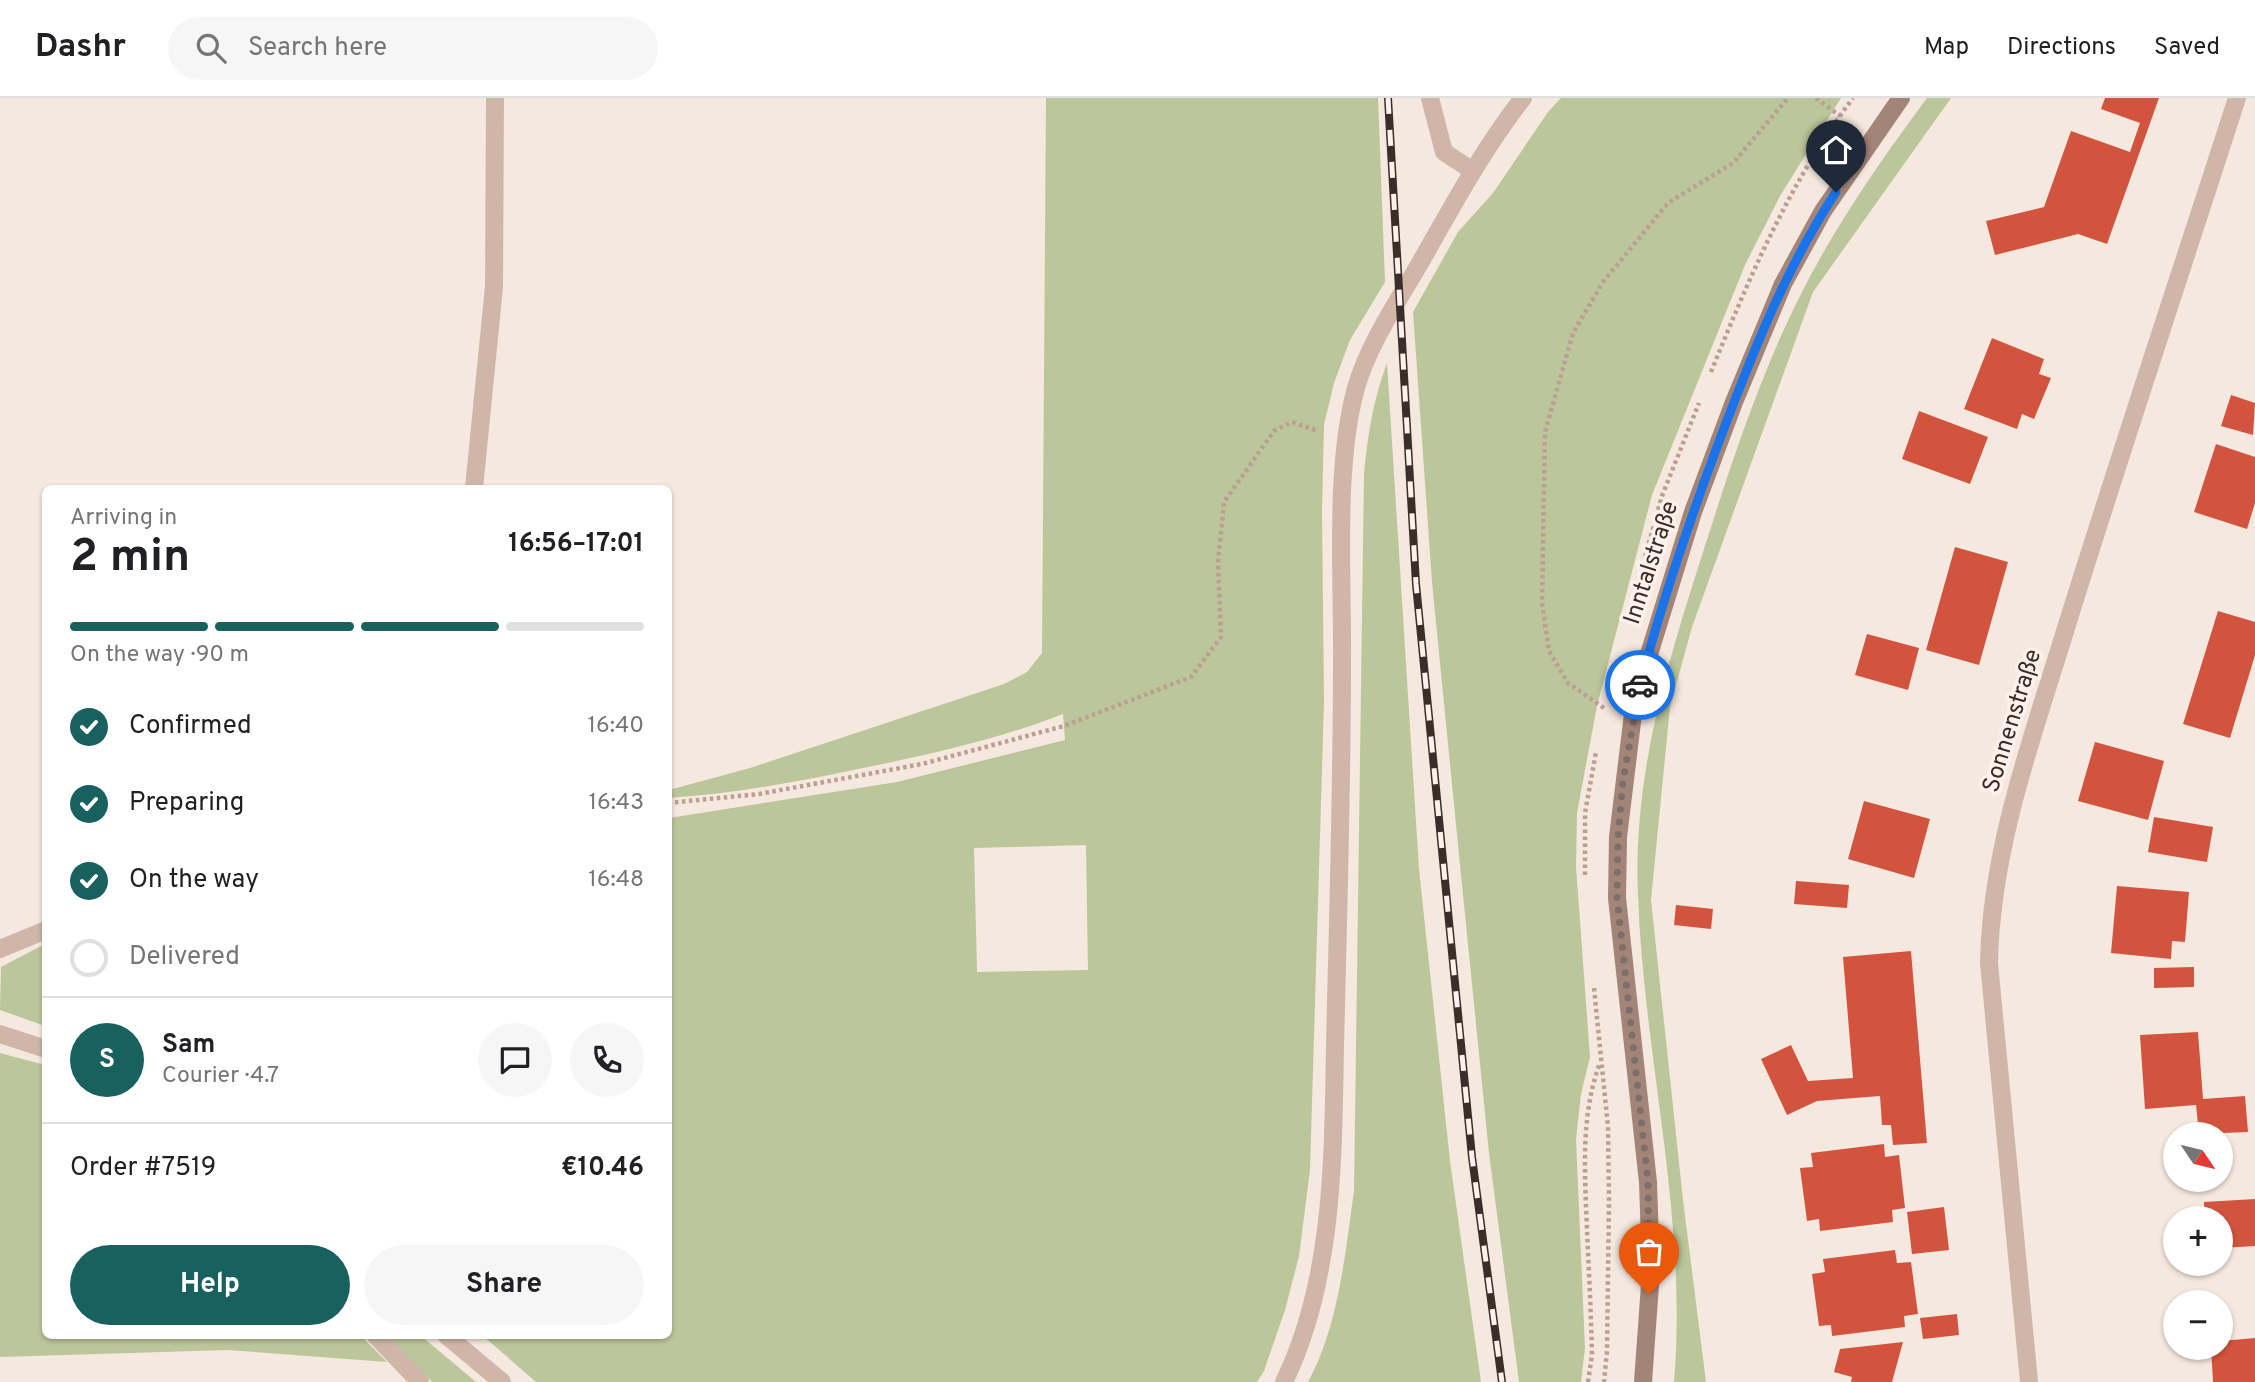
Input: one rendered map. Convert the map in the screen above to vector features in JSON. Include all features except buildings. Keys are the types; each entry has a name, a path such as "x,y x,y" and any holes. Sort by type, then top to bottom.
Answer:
{"main road":[{"name":"Inntalstraße","path":"1643,1382 1651,1271 1648,1182 1617,898 1618,837 1633,714 1693,512 1734,402 1783,284 1823,211 1901,98"}],"street":[{"path":"474,485 494,287 495,98"},
{"path":"1430,98 1444,152 1473,171"},
{"path":"1284,1382 1308,1315 1321,1257 1333,1176 1346,448 1356,390 1369,352 1473,171 1523,98"},
{"name":"Sonnenstraße","path":"2029,1382 1989,962 1989,921 2012,810 2038,722 2104,506 2237,98"},
{"path":"0,949 42,932"},
{"path":"0,1034 42,1048"},
{"path":"379,1339 420,1382"},
{"path":"451,1339 502,1382"}],"path":[{"path":"1604,708 1568,683 1549,651 1542,603 1545,432 1573,332 1603,282 1668,203 1733,163 1788,98"},
{"path":"1816,98 1839,116"},
{"path":"672,803 759,794 922,764 1064,726 1191,677 1220,637 1219,562 1224,502 1273,431 1292,422 1311,427 1346,448"},
{"path":"1588,1382 1592,1355 1586,1119 1591,1086 1601,1059"}],"green space":[{"path":"1046,98 1378,98 1385,282 1350,340 1334,383 1324,425 1324,702 1310,1170 1299,1256 1285,1310 1264,1371 1257,1382 536,1382 487,1339 672,1339 672,818 897,782 1065,740 1063,714 962,746 811,778 672,798 672,789 750,768 1004,684 1027,672 1042,653","holes":["1086,845 1088,970 977,972 974,848"]},
{"path":"1561,98 1841,98 1780,196 1745,265 1652,495 1597,706 1577,813 1576,867 1590,1057 1581,1094 1576,1139 1585,1348 1581,1382 1519,1382 1489,1153 1460,865 1432,582 1413,312 1458,232 1493,193 1548,112"},
{"path":"1927,98 1951,98 1813,292 1692,627 1670,707 1651,900 1683,1200 1706,1382 1674,1382 1677,1321 1675,1260 1664,1139 1648,1018 1638,896 1640,812 1653,731 1673,651 1720,500 1744,429 1786,325 1830,241 1876,168"},
{"path":"1387,363 1419,869 1450,1161 1481,1382 1308,1382 1319,1360 1334,1313 1354,1191 1364,473 1372,417"},
{"path":"42,946 42,1025 0,1010 1,967"},
{"path":"0,1053 42,1064 42,1339 364,1339 387,1362 228,1350 0,1357"},
{"path":"390,1339 425,1339 476,1382 432,1382"}],"railway":[{"path":"1388,98 1416,584 1472,1157 1502,1382"}],"way so far":[{"path":"1640,685 1623,781 1618,837 1617,898 1648,1182 1651,1271 1649,1294"}],"route":[{"path":"1640,685 1693,512 1734,402 1783,284 1836,192"}]}
